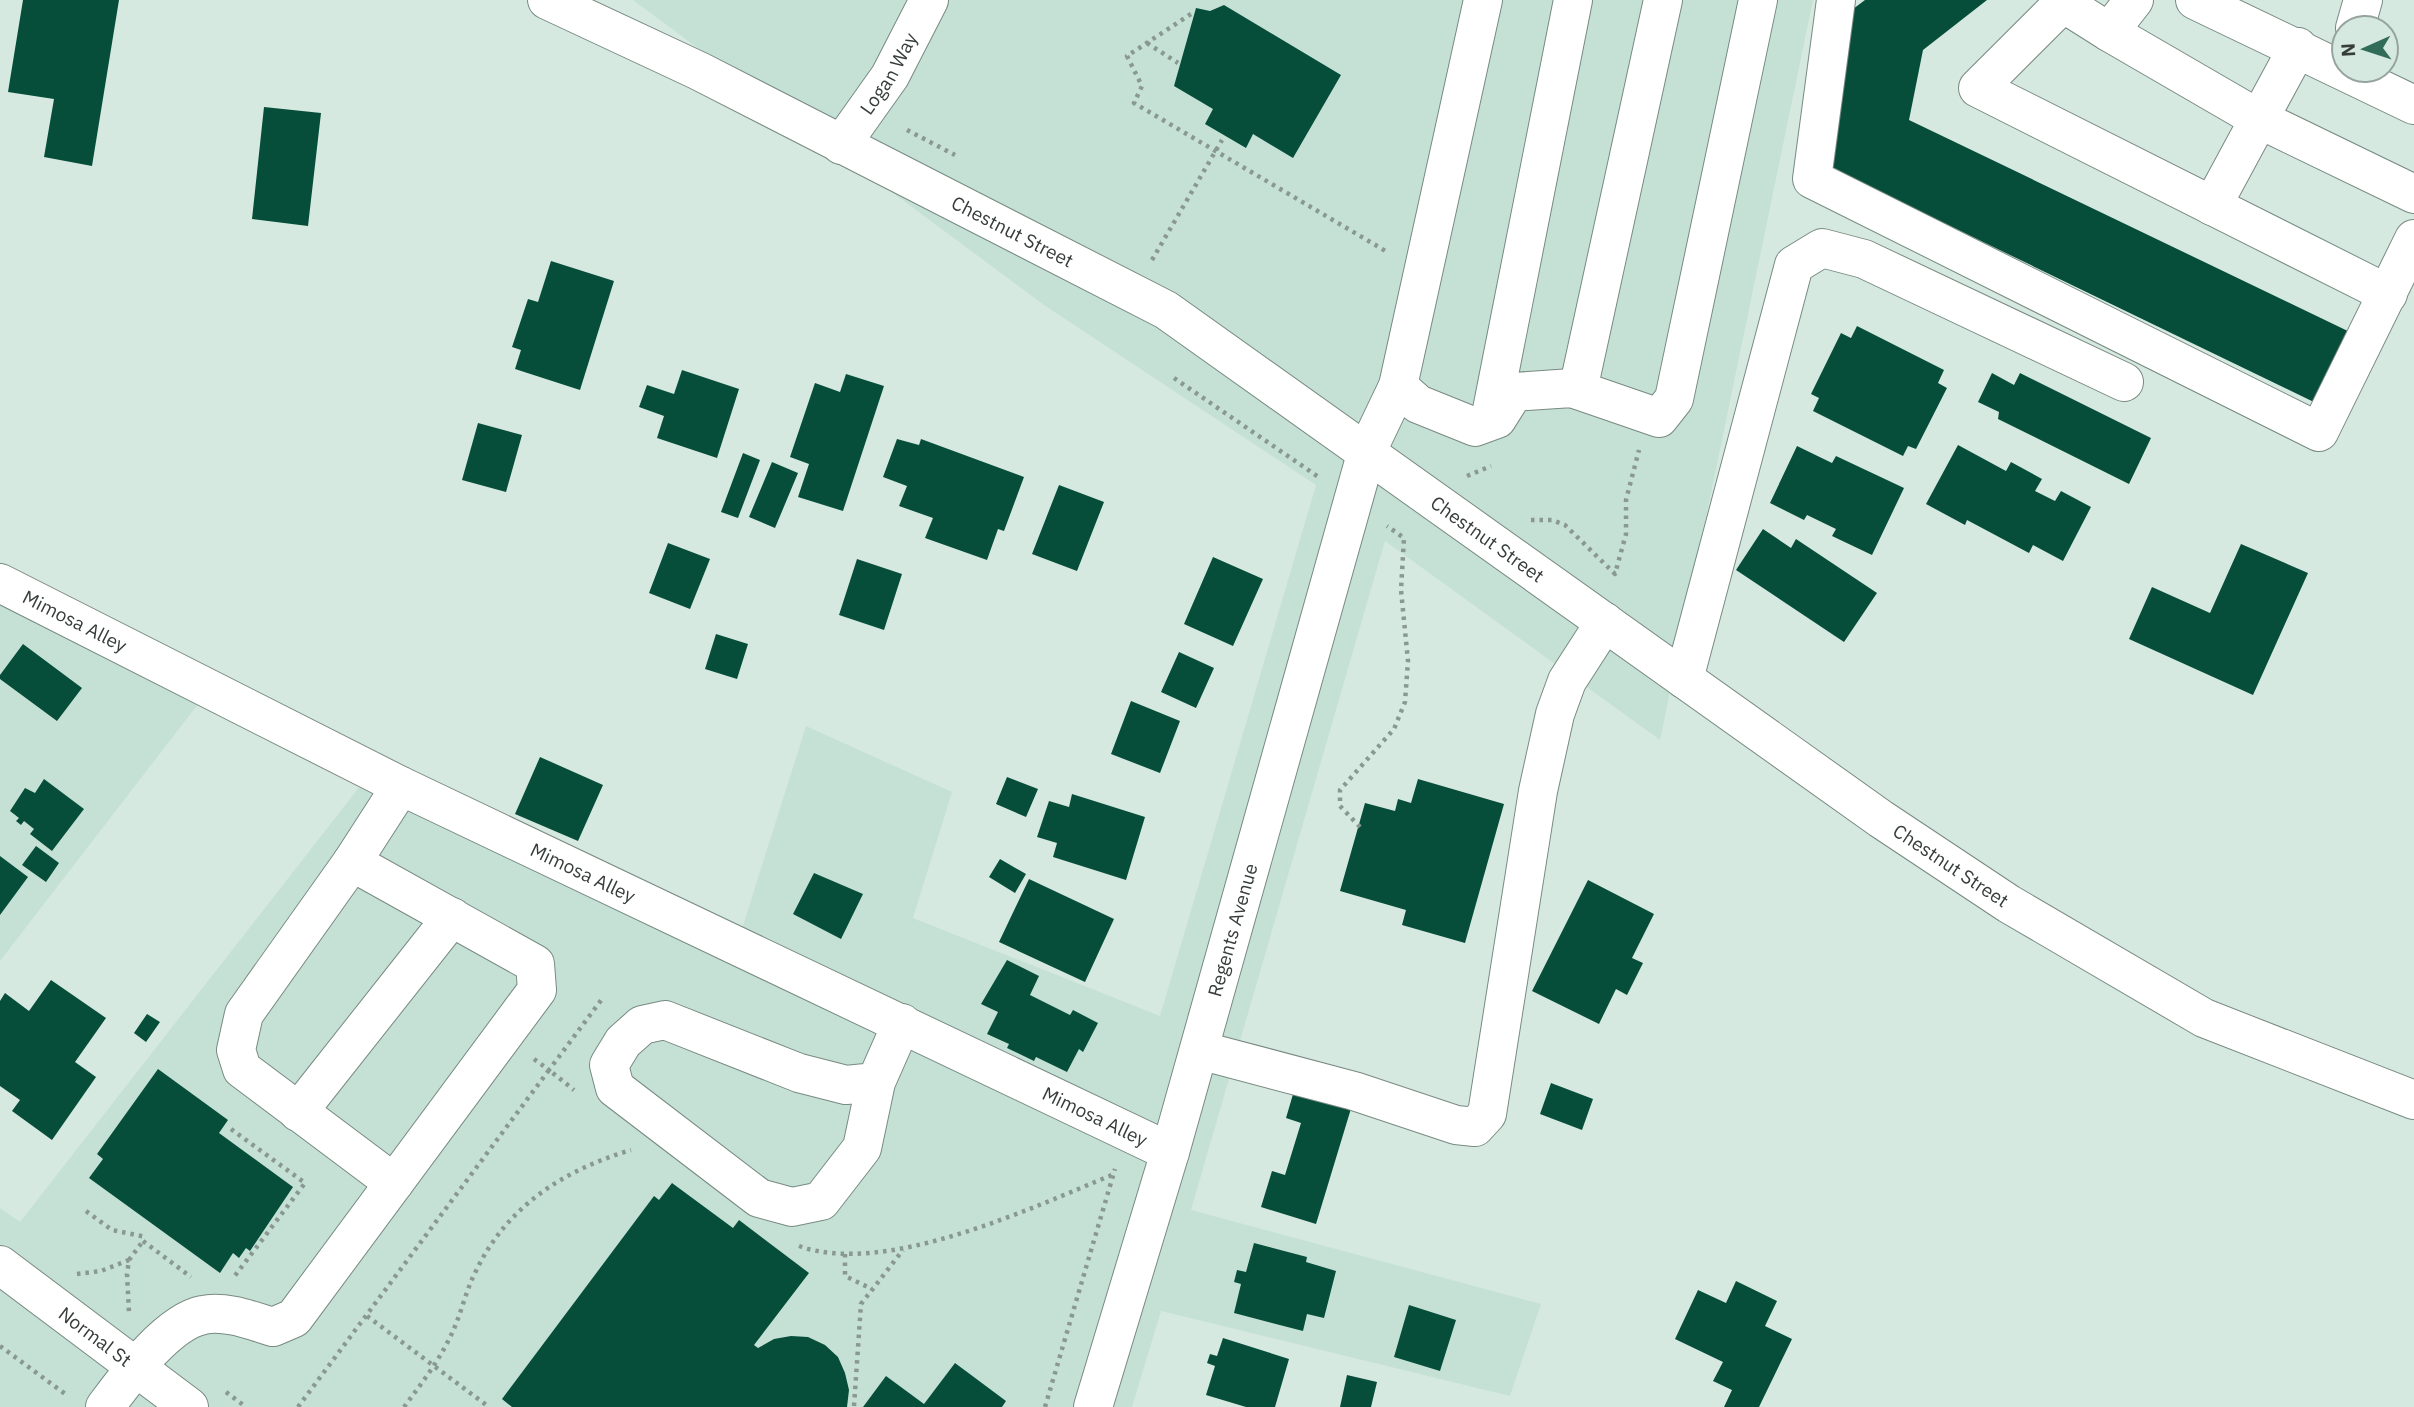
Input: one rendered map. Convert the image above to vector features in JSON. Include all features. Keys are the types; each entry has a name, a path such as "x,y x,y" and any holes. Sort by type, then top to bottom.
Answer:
{"street":[{"name":"Chestnut Street","path":"547,0 699,71 1166,310 1945,863 2075,946 2204,1018 2414,1100"},
{"name":"Logan Way","path":"841,145 890,76 929,0"},
{"name":"Regents Avenue","path":"1093,1407 1170,1152 1367,451 1398,386 1483,0"},
{"path":"1489,422 1573,0"},
{"path":"1578,390 1663,0"},
{"path":"1398,386 1418,404 1475,427 1497,419 1514,392 1572,388 1650,430 1674,399 1759,0"},
{"path":"1836,0 1812,179 2319,432 2414,239"},
{"path":"2109,32 2134,0"},
{"path":"2388,294 1978,88 2063,2 2109,32 2259,119 2414,194"},
{"path":"2216,4 2330,62"},
{"path":"2211,206 2298,47"},
{"path":"2373,84 2414,105"},
{"path":"1684,679 1794,265 1822,248 1864,258 2124,382"},
{"name":"Mimosa Alley","path":"0,583 401,786 1170,1152"},
{"path":"1199,1050 1354,1090 1456,1125 1475,1127 1487,1114 1538,791 1555,714 1567,681 1605,622"},
{"path":"394,1183 242,1069 236,1050 244,1014 352,862 401,786"},
{"path":"91,1405 171,1332 203,1315 237,1317 273,1327 294,1318 537,990 534,964 352,862"},
{"path":"298,1112 452,917"},
{"path":"876,1082 846,1085 799,1073 665,1020 642,1025 623,1042 609,1065 615,1088 759,1198 792,1208 821,1201 862,1148 876,1082 901,1023"},
{"name":"Normal St","path":"0,1265 189,1407"}],"path":[{"path":"1191,14 1127,56 1142,86 1134,103 1395,257"},
{"path":"1147,43 1178,63"},
{"path":"1150,263 1222,140"},
{"path":"1174,378 1311,469 1324,481"},
{"path":"1524,518 1552,520 1565,525 1615,574 1626,534 1626,500 1650,430"},
{"path":"1457,470 1475,483"},
{"path":"1360,827 1340,806 1340,790 1394,729 1405,702 1408,661 1401,590 1404,538 1380,521"},
{"path":"298,1407 603,999"},
{"path":"549,1070 581,1095"},
{"path":"227,1286 305,1183 231,1129"},
{"path":"404,1407 434,1366 452,1333 476,1270 517,1213 555,1182 575,1170 634,1149"},
{"path":"794,1244 836,1255 904,1249 970,1230 1113,1174 1045,1407"},
{"path":"86,1211 112,1230 146,1237 129,1260 127,1274 132,1322"},
{"path":"143,1241 197,1282"},
{"path":"854,1406 861,1304 904,1249"},
{"path":"845,1254 845,1276 872,1289"},
{"path":"73,1273 101,1272 129,1260"},
{"path":"130,1313 140,1310"},
{"path":"368,1316 489,1407"},
{"path":"0,1346 91,1405"}],"shaded area":[{"path":"633,0 1813,0 1660,740 1385,541 1191,1210 1541,1304 1510,1396 1161,1311 1132,1407 0,1407 0,1208 20,1222 378,763 740,935 806,726 952,792 913,918 1160,1016 1316,485 1044,305"},
{"path":"0,582 212,686 0,961"}],"building":[{"path":"23,0 119,0 92,166 44,157 54,99 8,92"},
{"path":"1865,0 1987,0 1923,50 1909,120 2354,334 2320,405 1824,165 1853,9"},
{"path":"1224,5 1341,75 1293,158 1253,134 1246,148 1205,124 1213,109 1174,86 1196,8 1210,11"},
{"path":"264,107 321,113 308,226 252,219"},
{"path":"551,261 614,281 580,390 515,369 521,350 512,347 528,299 538,302"},
{"path":"1857,326 1944,370 1938,383 1947,388 1916,449 1908,446 1903,456 1813,411 1819,398 1811,394 1841,333 1851,338"},
{"path":"682,370 739,389 717,458 657,438 664,416 639,407 647,385 674,394"},
{"path":"1992,373 2014,385 2020,373 2151,438 2129,484 1998,419 1999,412 1978,402"},
{"path":"846,374 884,386 843,511 798,497 809,464 790,457 815,383 840,392"},
{"path":"478,423 522,435 506,492 462,480"},
{"path":"897,439 919,445 921,439 1024,477 1004,531 998,529 987,560 925,538 933,518 899,506 907,486 883,477"},
{"path":"1958,445 2006,471 2011,462 2042,479 2035,491 2055,501 2061,491 2091,507 2063,561 2033,545 2029,553 1967,520 1965,525 1926,504"},
{"path":"1797,446 1832,463 1836,456 1904,488 1872,555 1832,536 1836,529 1807,515 1804,520 1770,503"},
{"path":"743,453 760,460 738,518 721,512"},
{"path":"772,462 798,473 775,528 749,517"},
{"path":"1059,485 1104,502 1077,571 1032,554"},
{"path":"1763,529 1791,548 1796,539 1877,593 1844,642 1736,570"},
{"path":"668,543 710,559 690,609 649,593"},
{"path":"2241,544 2308,573 2253,695 2129,639 2152,587 2210,613"},
{"path":"1213,557 1263,579 1233,646 1184,624"},
{"path":"857,559 902,574 884,630 839,615"},
{"path":"716,634 748,644 737,679 705,669"},
{"path":"23,644 82,688 57,721 0,679 0,675"},
{"path":"1179,652 1214,668 1196,708 1161,692"},
{"path":"1131,701 1180,721 1160,773 1111,754"},
{"path":"540,757 603,785 578,841 515,814"},
{"path":"1007,777 1038,789 1026,817 996,804"},
{"path":"44,779 84,809 52,851 30,834 34,829 24,821 21,825 16,821 19,818 10,811 25,788 35,793"},
{"path":"1418,779 1504,804 1465,943 1402,925 1406,910 1340,891 1365,803 1395,811 1398,799 1411,803"},
{"path":"1072,794 1145,817 1126,880 1053,857 1057,843 1037,837 1049,801 1069,807"},
{"path":"36,846 59,863 46,882 22,865"},
{"path":"0,856 28,877 0,915"},
{"path":"1000,859 1026,874 1015,893 989,877"},
{"path":"814,873 863,894 841,939 793,914"},
{"path":"1029,879 1114,919 1085,982 999,942"},
{"path":"1588,880 1654,914 1632,958 1643,963 1627,995 1616,989 1599,1024 1532,991"},
{"path":"1007,960 1039,976 1030,995 1070,1015 1073,1010 1098,1023 1083,1052 1079,1049 1067,1072 1036,1057 1034,1061 1007,1048 1009,1044 987,1034 998,1012 981,1004"},
{"path":"51,980 106,1018 75,1062 96,1077 52,1140 12,1111 20,1100 0,1086 0,1001 5,993 29,1011"},
{"path":"147,1014 160,1022 146,1042 134,1033"},
{"path":"158,1069 228,1120 219,1133 293,1187 250,1251 246,1248 239,1258 233,1253 220,1273 89,1178 103,1159 97,1154"},
{"path":"1551,1083 1593,1099 1582,1130 1540,1114"},
{"path":"1296,1084 1353,1102 1316,1224 1261,1207 1272,1171 1285,1175 1301,1123 1286,1118"},
{"path":"672,1183 733,1228 739,1220 809,1273 754,1345 758,1348 774,1339 791,1336 808,1337 825,1345 838,1357 845,1373 849,1390 847,1407 512,1407 502,1399 654,1196 659,1200"},
{"path":"1254,1243 1307,1257 1306,1262 1336,1271 1324,1318 1307,1314 1303,1331 1234,1313 1241,1284 1234,1282 1237,1270 1246,1272"},
{"path":"1736,1281 1777,1301 1765,1326 1792,1339 1759,1407 1724,1407 1732,1390 1713,1381 1723,1362 1675,1339 1698,1290 1726,1303"},
{"path":"1409,1305 1456,1320 1440,1371 1394,1357"},
{"path":"1223,1338 1289,1359 1275,1407 1246,1407 1206,1395 1215,1366 1207,1363 1210,1354 1217,1356"},
{"path":"955,1363 1006,1401 1002,1407 863,1407 886,1376 924,1404"},
{"path":"1347,1375 1377,1382 1371,1407 1340,1407"}]}
